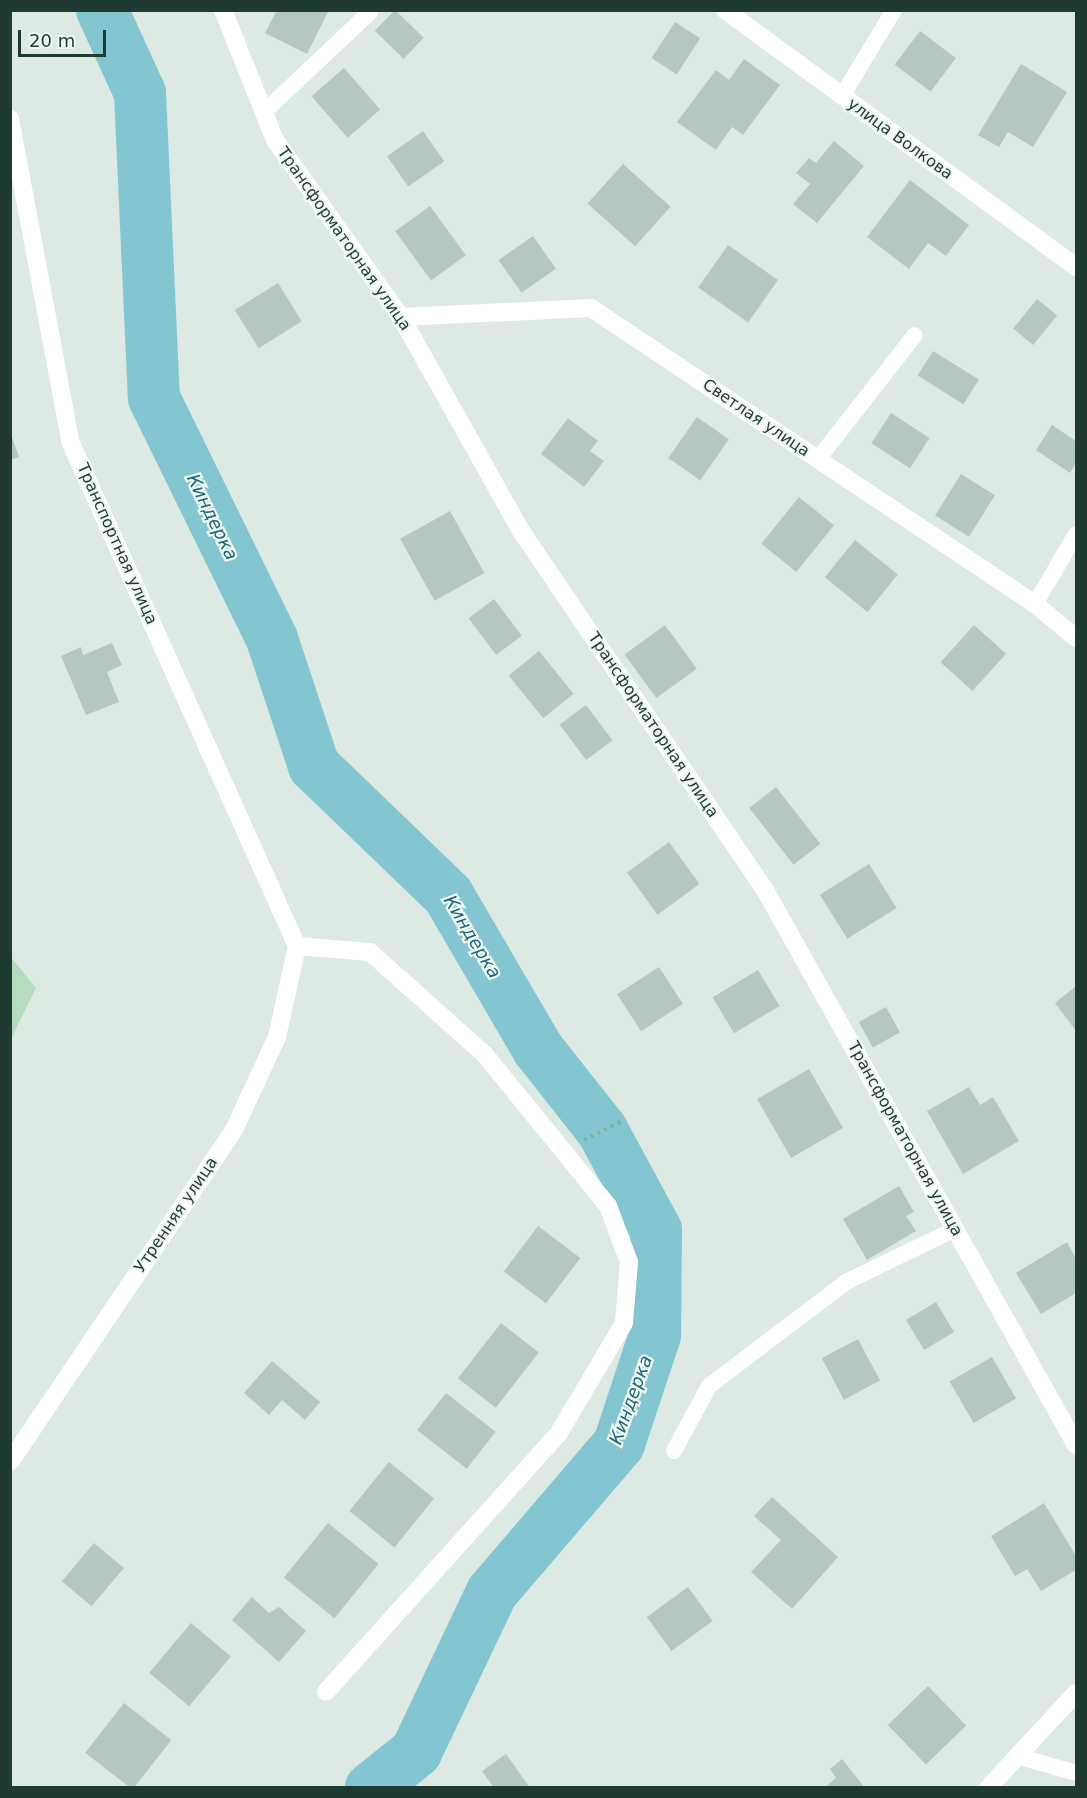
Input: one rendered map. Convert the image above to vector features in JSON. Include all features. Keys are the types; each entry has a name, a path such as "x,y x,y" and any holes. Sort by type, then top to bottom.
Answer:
{"street":[{"name":"Трансформаторная улица","path":"223,10 275,140 401,317 521,531 765,890 1077,1445"},
{"name":"улица Волкова","path":"725,10 1077,267"},
{"name":"Транспортная улица","path":"10,119 70,441 297,946"},
{"name":"Светлая улица","path":"401,317 591,308 1035,604 1077,638"},
{"path":"297,946 370,952 485,1055 608,1206 628,1262 624,1323 559,1433 326,1692"},
{"name":"Утренняя улица","path":"10,1462 234,1130 277,1037 297,946"},
{"path":"988,1788 1021,1757 1077,1693"}],"lane":[{"path":"842,96 894,10"},
{"path":"264,112 370,12"},
{"path":"818,459 915,335"},
{"path":"1035,604 1077,534"},
{"path":"674,1451 709,1386 846,1282 956,1229"},
{"path":"1021,1757 1077,1773"}],"path":[{"path":"563,1150 624,1120"}],"green space":[{"path":"11,957 36,988 11,1039"}],"building":[{"path":"277,10 329,10 307,54 265,33"},
{"path":"395,10 424,38 404,59 375,31"},
{"path":"675,22 700,38 677,74 652,58"},
{"path":"920,31 956,58 931,92 895,65"},
{"path":"744,59 780,85 743,135 732,127 716,150 677,122 716,70 729,80"},
{"path":"1021,64 1067,92 1033,147 1008,132 999,147 978,135"},
{"path":"344,68 380,110 348,138 312,96"},
{"path":"423,131 444,161 408,187 387,156"},
{"path":"834,141 864,166 817,223 793,204 810,184 796,173 809,158 816,163"},
{"path":"623,164 671,207 635,246 588,203"},
{"path":"910,180 969,225 946,256 928,243 909,269 867,237"},
{"path":"430,206 466,255 431,281 395,231"},
{"path":"533,236 556,269 522,293 499,260"},
{"path":"728,245 778,280 748,323 698,288"},
{"path":"278,283 302,321 259,348 235,310"},
{"path":"1037,299 1057,315 1033,345 1013,329"},
{"path":"933,351 979,380 963,404 918,376"},
{"path":"891,413 930,438 910,468 871,443"},
{"path":"697,417 729,439 700,480 668,458"},
{"path":"568,418 598,441 590,451 604,461 584,487 541,454"},
{"path":"1052,425 1076,441 1076,463 1070,473 1036,450"},
{"path":"10,435 19,457 10,460"},
{"path":"961,474 995,495 969,537 935,516"},
{"path":"799,497 834,525 796,572 761,544"},
{"path":"450,511 484,573 435,601 400,539"},
{"path":"855,540 898,575 868,612 825,577"},
{"path":"494,599 522,636 496,655 468,618"},
{"path":"665,625 697,669 656,698 625,654"},
{"path":"974,625 1006,654 972,691 941,662"},
{"path":"112,643 122,665 107,672 119,702 86,715 61,656 81,647 83,655"},
{"path":"539,651 574,694 543,718 509,676"},
{"path":"586,705 612,740 586,760 560,725"},
{"path":"776,787 820,844 794,865 749,808"},
{"path":"669,842 700,884 657,915 627,873"},
{"path":"869,864 897,908 847,939 820,895"},
{"path":"659,967 683,1004 641,1031 617,994"},
{"path":"758,970 780,1006 734,1033 713,997"},
{"path":"1076,986 1076,1031 1055,1003"},
{"path":"886,1007 900,1032 873,1047 859,1022"},
{"path":"809,1069 843,1128 791,1158 757,1099"},
{"path":"969,1087 980,1105 993,1097 1019,1141 963,1174 927,1111"},
{"path":"899,1186 914,1212 906,1216 916,1231 867,1260 843,1219"},
{"path":"538,1226 580,1258 546,1303 504,1272"},
{"path":"1067,1242 1076,1259 1076,1293 1041,1314 1016,1273"},
{"path":"936,1302 954,1332 924,1350 906,1320"},
{"path":"501,1323 539,1353 496,1408 458,1378"},
{"path":"858,1339 880,1380 844,1400 822,1358"},
{"path":"992,1357 1016,1399 974,1423 950,1382"},
{"path":"272,1361 320,1402 305,1420 282,1400 269,1415 244,1393"},
{"path":"446,1393 496,1432 467,1469 417,1430"},
{"path":"389,1462 434,1499 394,1547 349,1511"},
{"path":"772,1497 838,1557 792,1609 751,1572 781,1540 754,1516"},
{"path":"1044,1503 1076,1556 1076,1570 1041,1591 1027,1569 1015,1576 991,1536"},
{"path":"328,1523 379,1564 334,1618 284,1577"},
{"path":"94,1543 124,1568 92,1606 62,1581"},
{"path":"688,1587 713,1621 671,1651 647,1617"},
{"path":"252,1597 269,1613 279,1607 306,1631 279,1662 232,1620"},
{"path":"191,1623 231,1656 189,1706 149,1673"},
{"path":"928,1686 966,1726 926,1764 888,1725"},
{"path":"124,1703 171,1740 134,1788 130,1788 85,1753"},
{"path":"506,1754 530,1788 494,1788 482,1771"},
{"path":"842,1759 865,1788 824,1788 836,1778 830,1769"}],"waterway":[{"name":"Киндерка","path":"102,10 140,93 154,398 272,639 314,766 448,895 538,1049 602,1130 656,1230 655,1335 619,1444 492,1592 416,1752 371,1788"}]}
